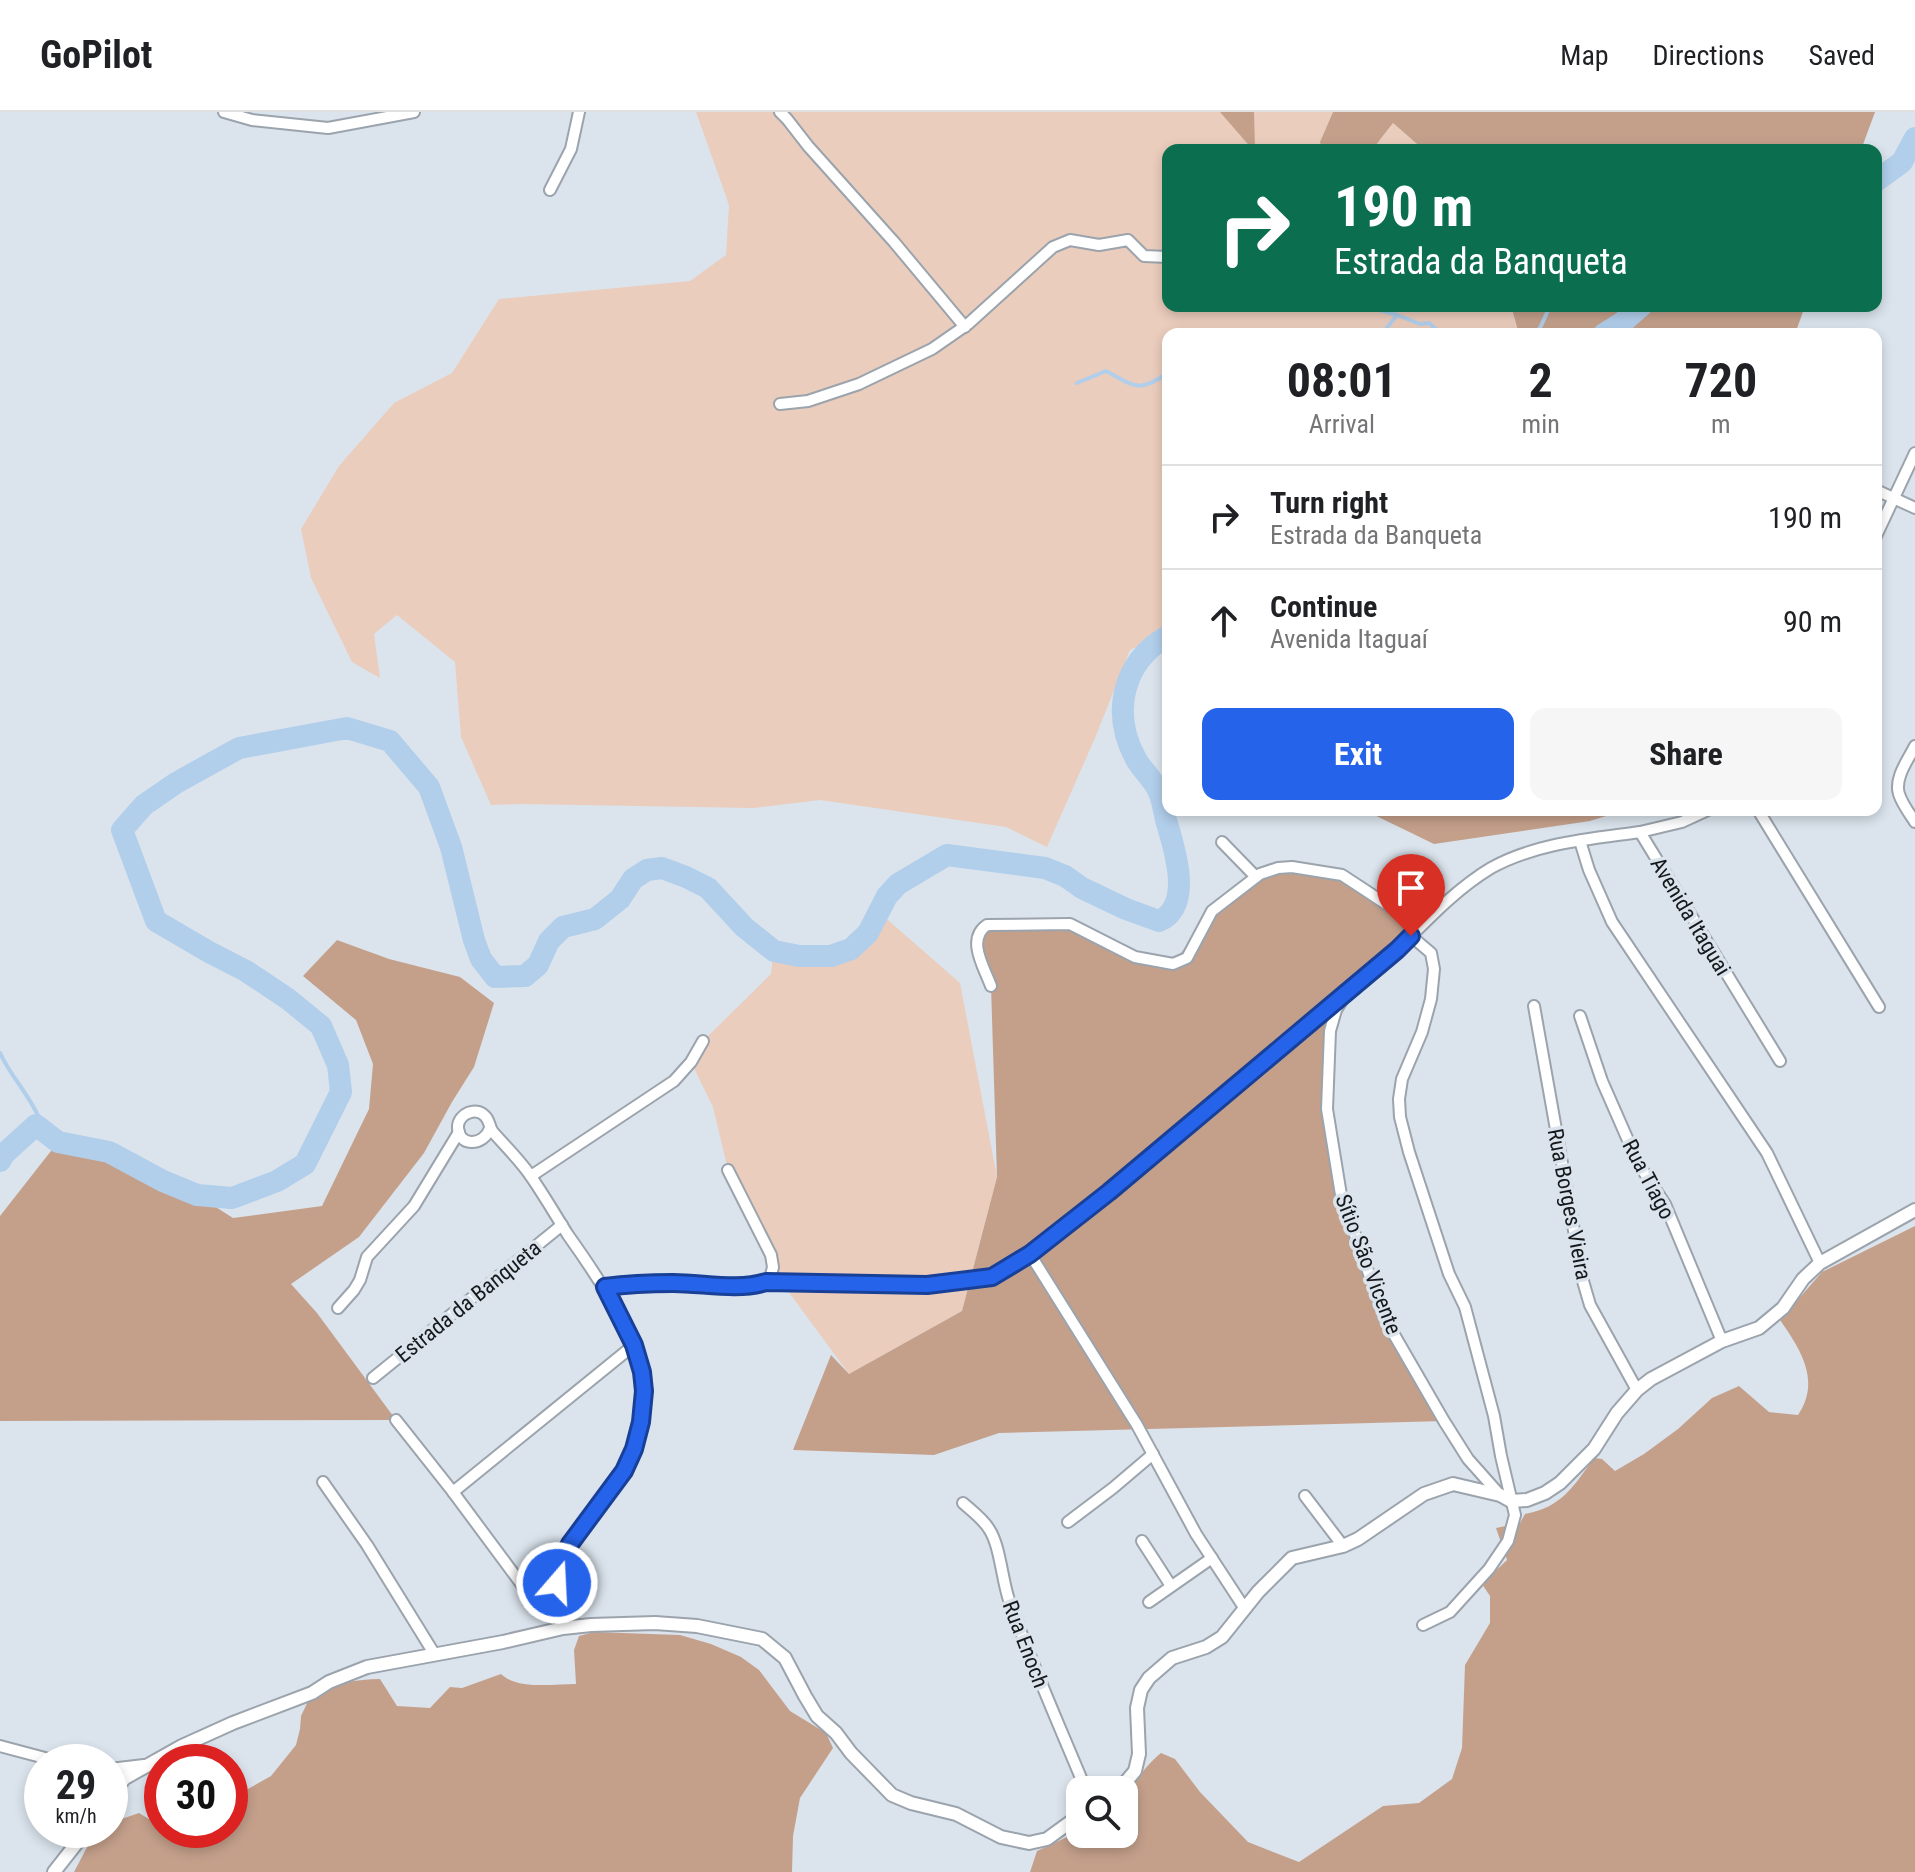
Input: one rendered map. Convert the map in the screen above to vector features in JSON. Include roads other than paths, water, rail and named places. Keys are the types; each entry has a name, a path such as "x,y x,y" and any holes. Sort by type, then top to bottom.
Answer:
{"street":[{"path":"224,112 252,120 328,128 414,112"},
{"path":"550,190 571,149 579,112"},
{"path":"780,112 965,327"},
{"path":"780,404 808,401 859,384 932,349 965,327 1053,247 1070,240 1099,245 1128,240 1144,256 1162,257"},
{"path":"1882,523 1915,453"},
{"path":"1882,493 1915,508"},
{"path":"1915,746 1900,777 1899,795 1915,822"},
{"name":"Avenida Itaguai","path":"1695,816 1640,832 1780,1061"},
{"path":"1762,816 1879,1007"},
{"name":"Sítio São Vicente","path":"1505,1498 1468,1459 1385,1319 1341,1195 1327,1109 1330,1031 1336,1010 1347,992 1438,910 1490,869 1541,848 1640,832"},
{"path":"1580,841 1612,922 1767,1153 1820,1263"},
{"path":"1222,842 1256,877"},
{"path":"991,986 976,940 979,930 987,925 1070,924 1135,957 1173,964 1187,958 1212,911 1256,877 1278,868 1292,867 1342,875 1406,917 1411,936 1431,953 1434,969 1431,999 1422,1032 1402,1079 1400,1117 1449,1274 1465,1307 1494,1416 1505,1498 1515,1515 1508,1541 1496,1560 1450,1612 1423,1625"},
{"path":"605,1287 674,1283 752,1286 766,1282 927,1285 992,1277 1030,1254 1109,1192 1347,992"},
{"name":"Rua Borges Vieira","path":"1534,1006 1583,1281 1590,1305 1637,1390"},
{"name":"Rua Tiago","path":"1580,1016 1602,1081 1638,1163 1665,1204 1722,1341"},
{"path":"531,1176 674,1081 691,1062 703,1041"},
{"path":"472,1111 485,1116 490,1128 488,1135 476,1143 462,1138 459,1132 461,1118 472,1111"},
{"name":"Estrada da Banqueta","path":"490,1128 531,1176 605,1287 634,1345 642,1372 641,1422 634,1449 624,1471 570,1544 563,1559 557,1583 563,1628"},
{"path":"338,1308 360,1280 367,1257 414,1206 459,1132"},
{"path":"728,1170 771,1255 773,1267 766,1282"},
{"path":"1131,1776 1139,1754 1137,1708 1141,1690 1149,1678 1172,1658 1206,1647 1222,1637 1258,1592 1292,1558 1343,1546 1432,1490 1453,1484 1505,1498 1527,1500 1545,1493 1560,1483 1594,1449 1617,1413 1651,1379 1722,1341 1759,1328 1783,1308 1803,1279 1820,1263 1915,1210"},
{"name":"Estrada da Banqueta","path":"373,1378 562,1225"},
{"path":"1030,1254 1153,1454 1170,1490 1245,1609"},
{"path":"453,1492 634,1345"},
{"path":"396,1420 528,1593 558,1604"},
{"path":"1068,1522 1153,1454"},
{"path":"323,1482 367,1545 435,1655"},
{"path":"1305,1496 1343,1546"},
{"name":"Rua Enoch","path":"963,1503 990,1529 1004,1585 1028,1652 1080,1776"},
{"path":"1142,1541 1171,1586"},
{"path":"1149,1602 1212,1558"},
{"path":"186,1744 367,1667 563,1628 655,1623 697,1626 762,1639 785,1658 817,1716 892,1795 956,1814 1001,1837 1029,1843 1047,1839 1066,1825"},
{"path":"0,1746 24,1752"},
{"path":"54,1872 73,1848"}],"waterway":[{"path":"1882,177 1902,162 1915,138"},
{"path":"1386,312 1420,324 1429,323 1435,328"},
{"path":"1540,328 1547,312"},
{"path":"1614,328 1634,312"},
{"path":"1387,328 1397,315"},
{"path":"1077,383 1106,371 1137,386 1162,376"},
{"path":"1162,640 1140,659 1131,674 1123,707 1128,742 1153,782 1162,804"},
{"path":"0,1161 36,1125 58,1142 109,1152 197,1195 232,1198 277,1181 305,1164 341,1092 338,1065 321,1026 246,971 156,921 122,830 144,805 176,783 239,748 347,728 390,741 429,787 451,847 474,940 481,959 495,977 525,976 538,965 549,941 563,927 595,919 620,899 633,879 647,870 662,868 708,888 744,927 774,951 799,956 831,956 851,949 868,933 887,896 898,884 947,855 1045,868 1126,909 1159,921 1170,913 1179,890 1177,860 1165,816"},
{"path":"0,1053 35,1109 39,1118 36,1125"}]}
